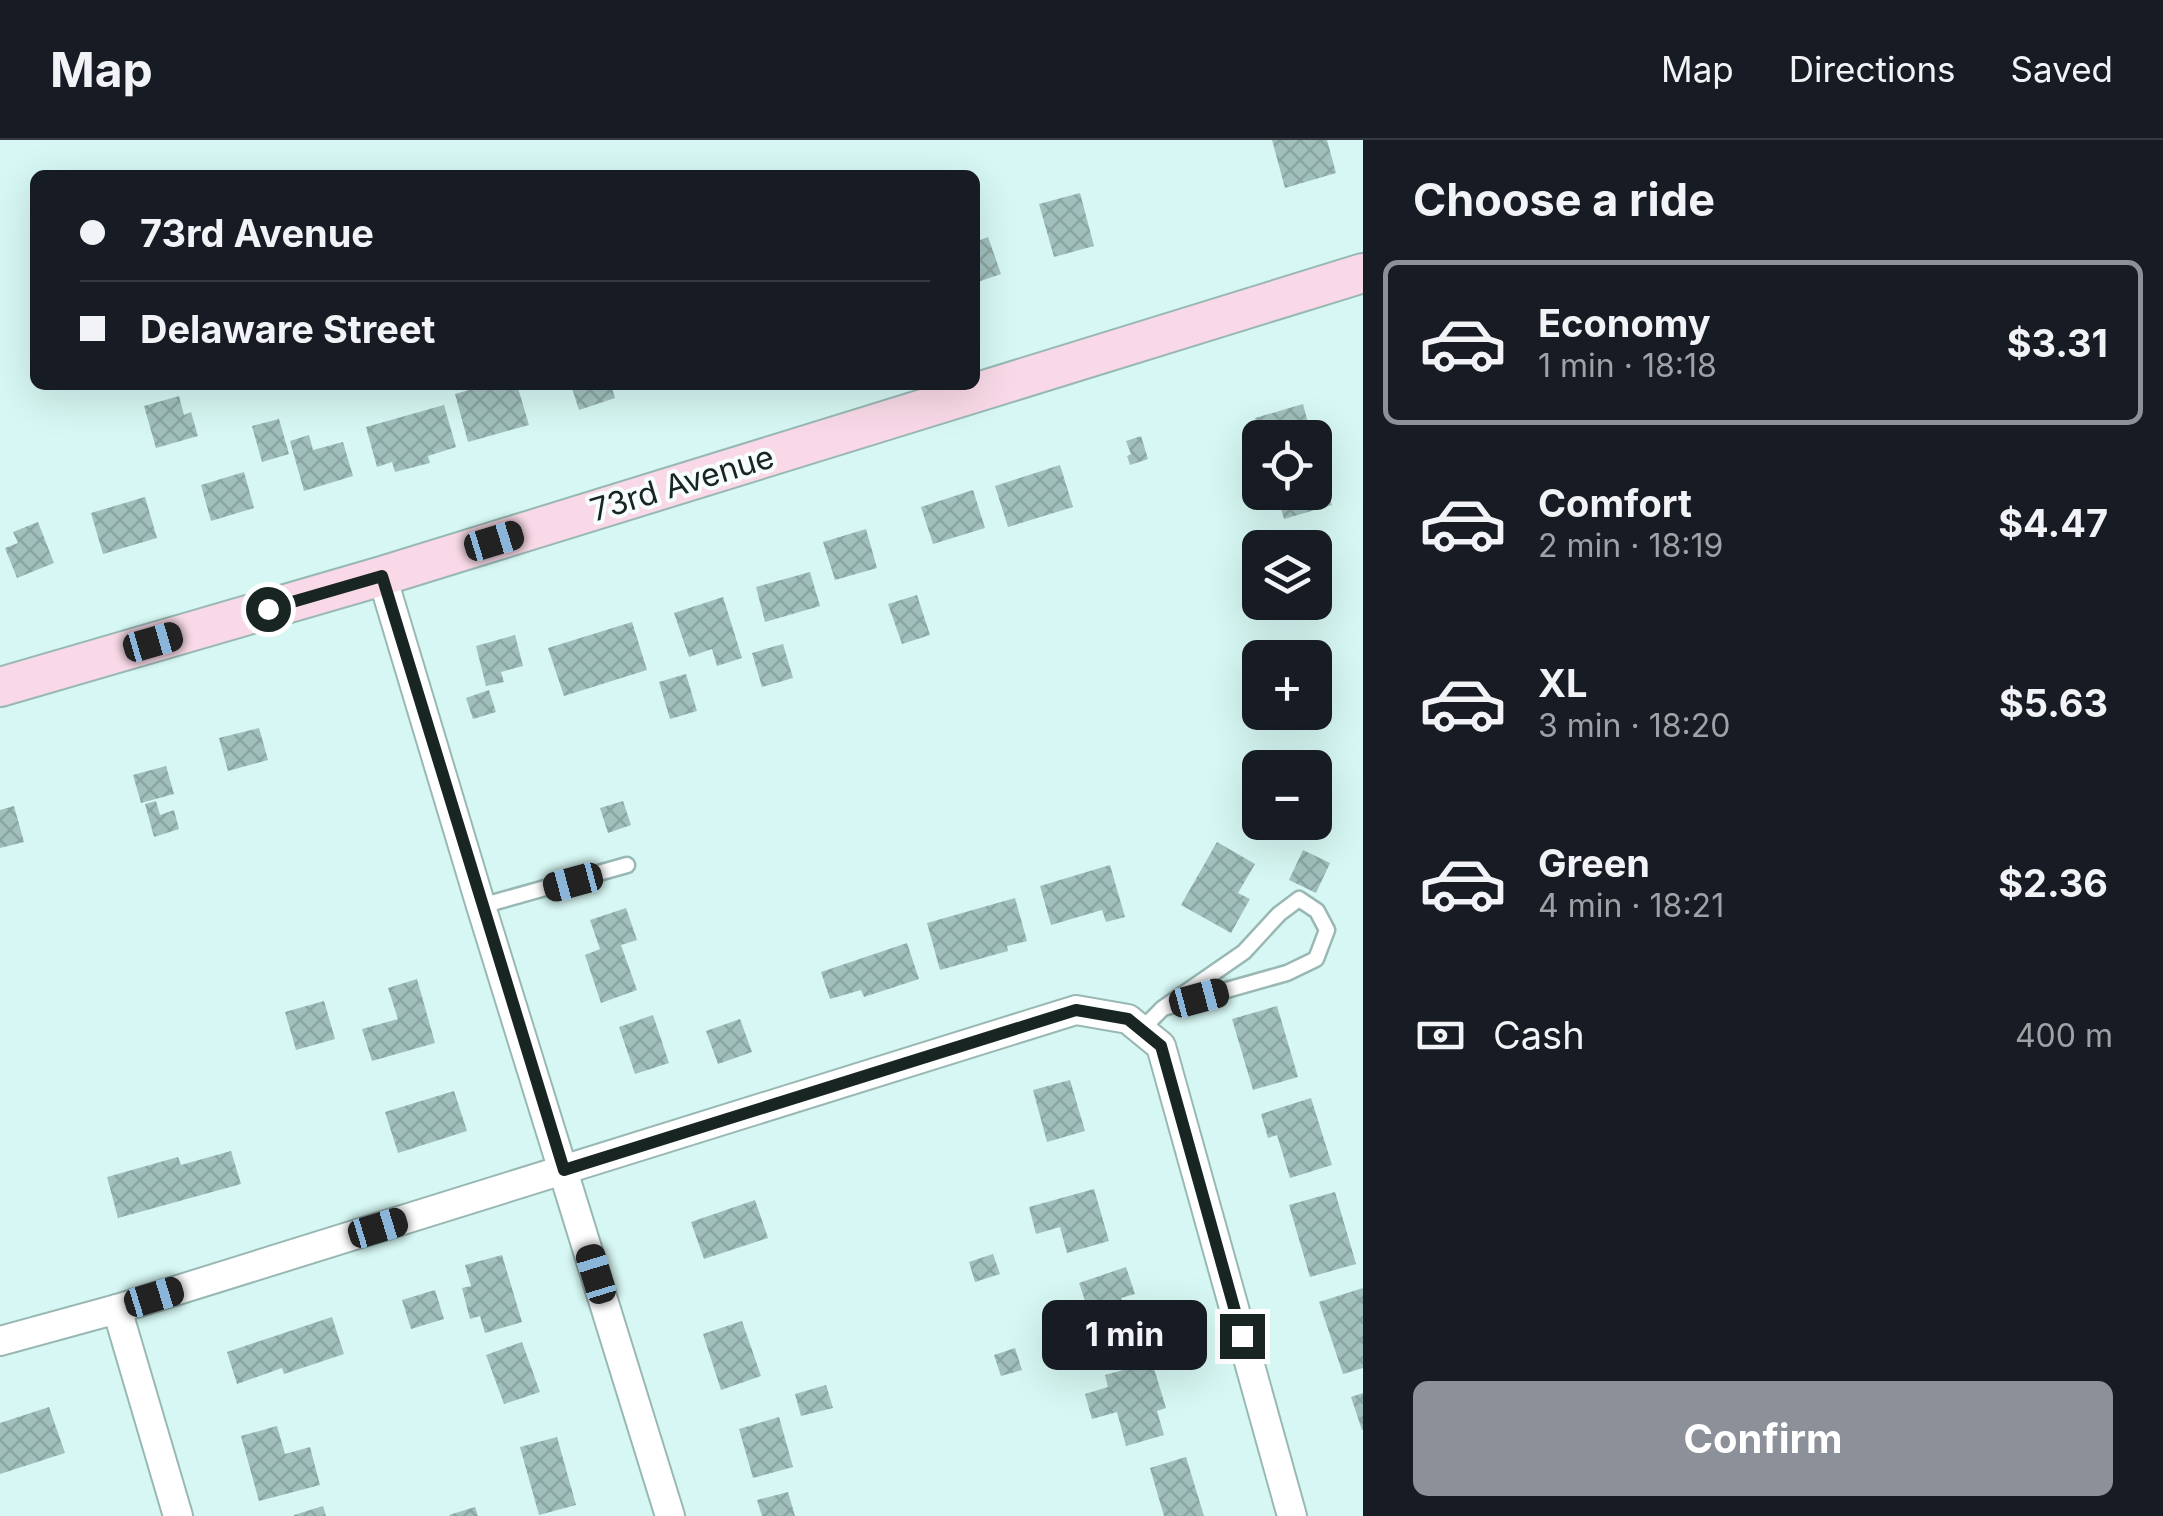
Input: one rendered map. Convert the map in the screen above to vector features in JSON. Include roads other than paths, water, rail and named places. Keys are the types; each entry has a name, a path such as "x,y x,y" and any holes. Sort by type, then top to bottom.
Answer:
{"main road":[{"name":"73rd Avenue","path":"0,687 382,576 1363,273"}],"street":[{"path":"382,576 670,1516"},
{"path":"0,1342 1076,1010 1134,1024 1161,1046 1292,1516"},
{"path":"117,1308 178,1516"}],"lane":[{"path":"481,906 627,865"},
{"path":"1134,1024 1244,952 1279,914 1299,899 1317,911 1327,930 1316,959 1287,973 1163,1008"}]}
